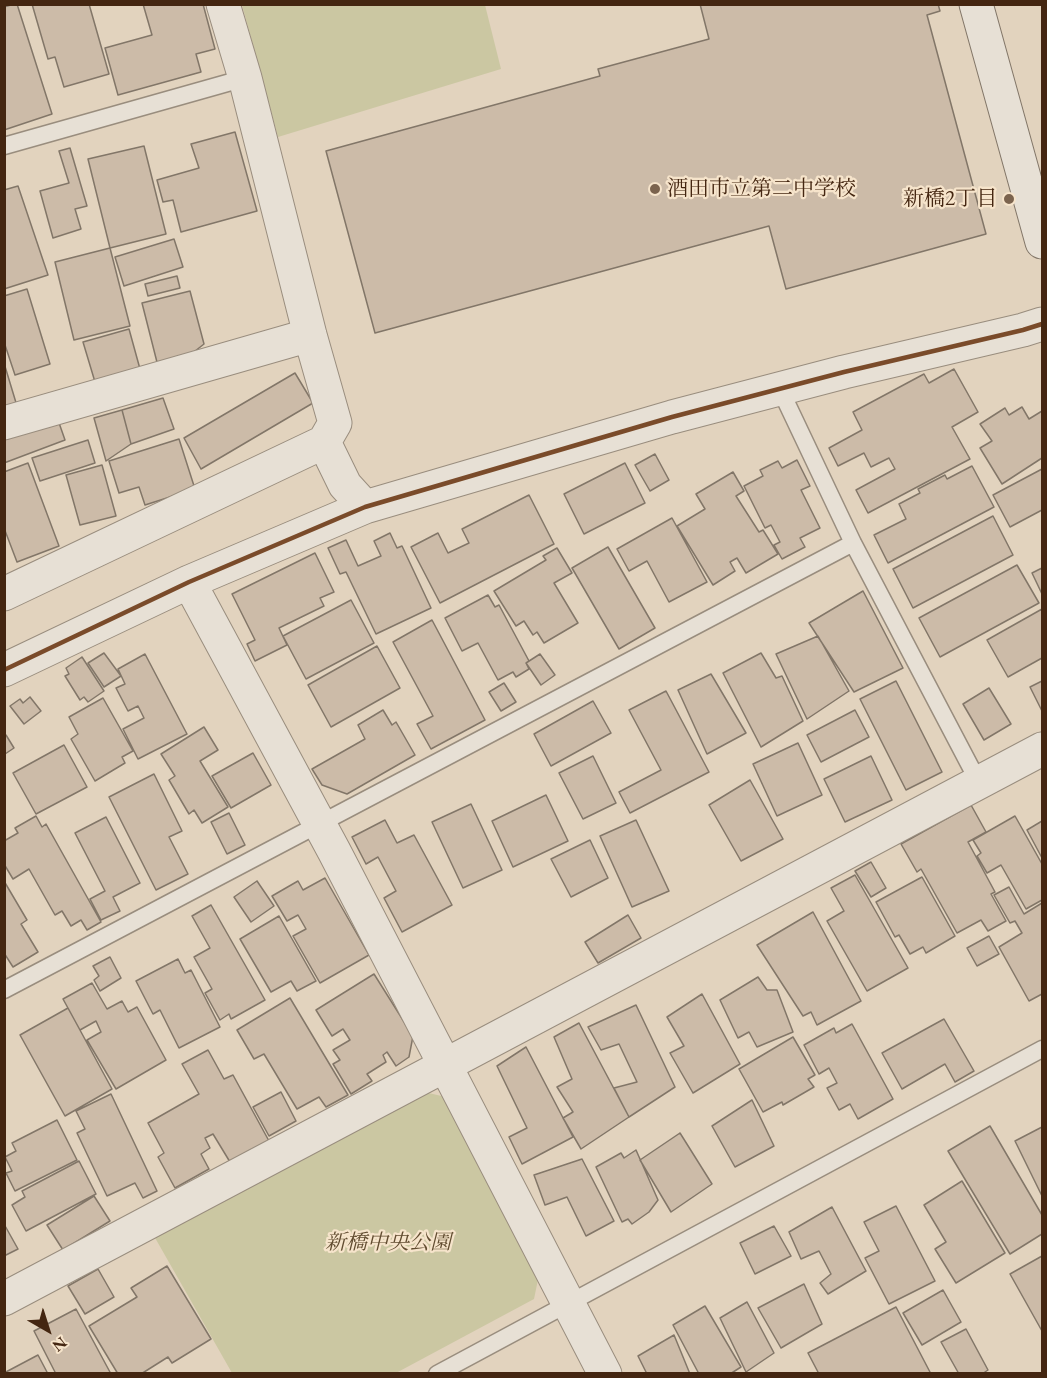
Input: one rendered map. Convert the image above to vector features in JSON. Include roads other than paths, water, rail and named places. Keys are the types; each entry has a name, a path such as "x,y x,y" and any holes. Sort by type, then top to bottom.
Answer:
{"street":[{"path":"4,594 324,442 335,423 310,335 245,78 223,4"},
{"path":"976,4 1042,242"},
{"path":"4,670 189,582 365,507 672,417 1042,324"},
{"path":"4,423 310,335"},
{"path":"324,442 345,485 365,507"},
{"path":"189,582 320,825 605,1374"},
{"path":"4,1299 1042,749"}],"lane":[{"path":"4,146 245,78"},
{"path":"780,389 853,543 980,783"},
{"path":"4,990 853,543"},
{"path":"437,1374 1042,1049"}],"place":[{"name":"酒田市立第二中学校","path":"655,189"},
{"name":"新橋2丁目","path":"1009,199"}],"park label":[{"name":"新橋中央公園","path":"388,1243"}]}
